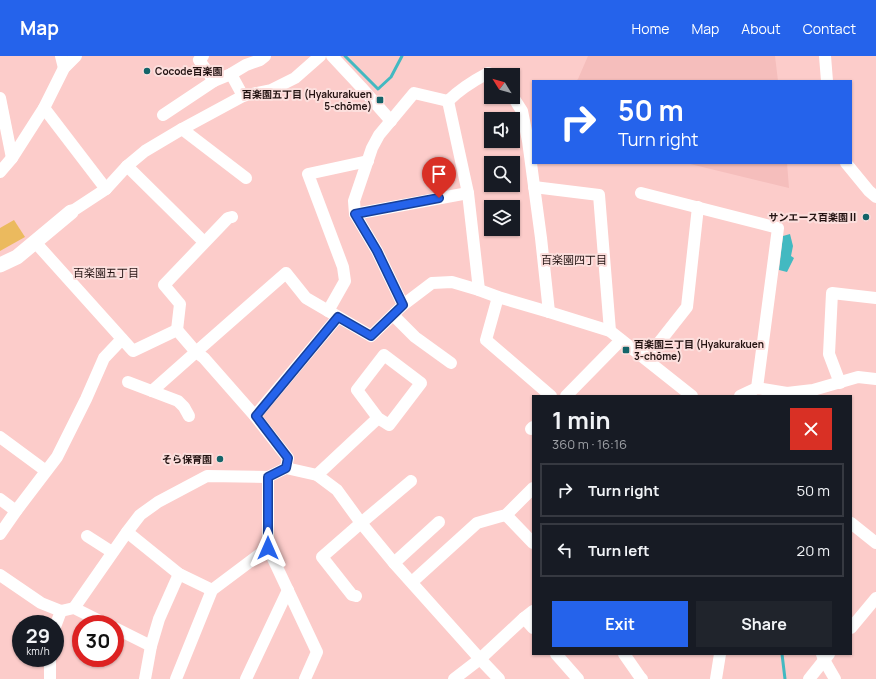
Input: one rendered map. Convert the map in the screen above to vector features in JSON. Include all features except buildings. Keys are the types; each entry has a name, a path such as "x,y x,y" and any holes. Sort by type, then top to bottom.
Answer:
{"street":[{"path":"0,172 12,158 44,108 63,62 76,56"},
{"path":"204,56 199,60 214,81"},
{"path":"163,115 214,81 231,74 246,65 260,60 265,56"},
{"path":"0,265 17,256 71,212 106,189 127,166 145,151 243,96 271,90 295,78 320,56"},
{"path":"332,56 391,121"},
{"path":"825,56 827,80"},
{"path":"231,74 243,96"},
{"path":"448,101 458,91 484,75"},
{"path":"403,305 377,251 355,214 354,201 372,148 379,135 414,93 448,101"},
{"path":"0,98 12,158"},
{"path":"448,101 468,192 479,290"},
{"path":"518,104 522,111 534,187 549,312"},
{"path":"44,108 106,189"},
{"path":"182,130 246,178"},
{"path":"256,416 333,314 345,281 343,267 308,174 368,161"},
{"path":"847,164 869,191 876,197"},
{"path":"127,166 204,242"},
{"path":"534,187 599,195 610,331"},
{"path":"355,214 468,192"},
{"path":"642,193 778,228 757,388"},
{"path":"646,359 687,307 698,208"},
{"path":"232,217 228,218 164,285 180,304 177,330 256,416 288,458 286,468"},
{"path":"36,242 133,351 177,330"},
{"path":"152,391 286,273 306,298 371,336 403,305 432,283 452,282 479,290 610,331 691,395"},
{"path":"840,382 830,354 832,294 876,298"},
{"path":"498,297 486,340 550,395"},
{"path":"393,314 415,337 451,363"},
{"path":"0,534 57,457 80,412 104,358 122,339"},
{"path":"567,395 621,340"},
{"path":"384,355 421,383 388,425 378,418 356,390 384,355"},
{"path":"742,395 757,388 787,393 813,390 858,378 876,379"},
{"path":"128,382 178,401 184,407 189,416"},
{"path":"317,475 378,418"},
{"path":"0,437 46,471"},
{"path":"74,608 126,532 140,515 158,502 207,476 268,477 286,468 317,475 337,490 361,523 394,563 499,679"},
{"path":"268,477 268,548 317,652 305,679"},
{"path":"356,596 352,595 322,557 411,481"},
{"path":"412,582 477,523 506,515 532,489"},
{"path":"0,499 16,511"},
{"path":"506,515 532,542"},
{"path":"394,563 439,522"},
{"path":"853,529 876,543"},
{"path":"126,532 179,574 212,590"},
{"path":"87,536 112,552"},
{"path":"176,679 212,590 268,548"},
{"path":"145,679 151,646 159,620 179,574"},
{"path":"0,575 41,602 61,611 74,608 88,615"},
{"path":"246,679 288,590"},
{"path":"852,627 876,598"},
{"path":"60,615 61,611"},
{"path":"454,679 480,659 528,615 532,625"},
{"path":"124,632 151,646"},
{"path":"557,655 578,679"},
{"path":"625,655 640,678"},
{"path":"716,679 720,655"},
{"path":"809,679 825,656"},
{"path":"825,656 835,679"},
{"path":"50,667 50,679"}],"shaded area":[{"path":"588,56 775,56 778,80 577,80"},
{"path":"690,164 787,164 789,188"},
{"path":"14,220 25,237 0,251 0,228"}],"water":[{"path":"790,234 793,246 791,256 794,258 787,272 779,270 783,236"}],"waterway":[{"path":"345,56 378,89 391,77 402,56"},
{"path":"782,655 785,679"}],"place":[{"name":"Cocode百楽園","path":"147,71"},
{"name":"百楽園五丁目 (Hyakurakuen 5-chōme)","path":"380,100"},
{"name":"サンエース百楽園Ⅱ","path":"866,217"},
{"name":"百楽園三丁目 (Hyakurakuen 3-chōme)","path":"626,350"},
{"name":"そら保育園","path":"220,459"}],"district":[{"name":"百楽園四丁目","path":"574,260"},
{"name":"百楽園五丁目","path":"106,273"}],"route":[{"path":"268,548 268,477 286,468 288,458 256,416 338,317 371,336 403,305 377,251 355,214 439,198"}]}
